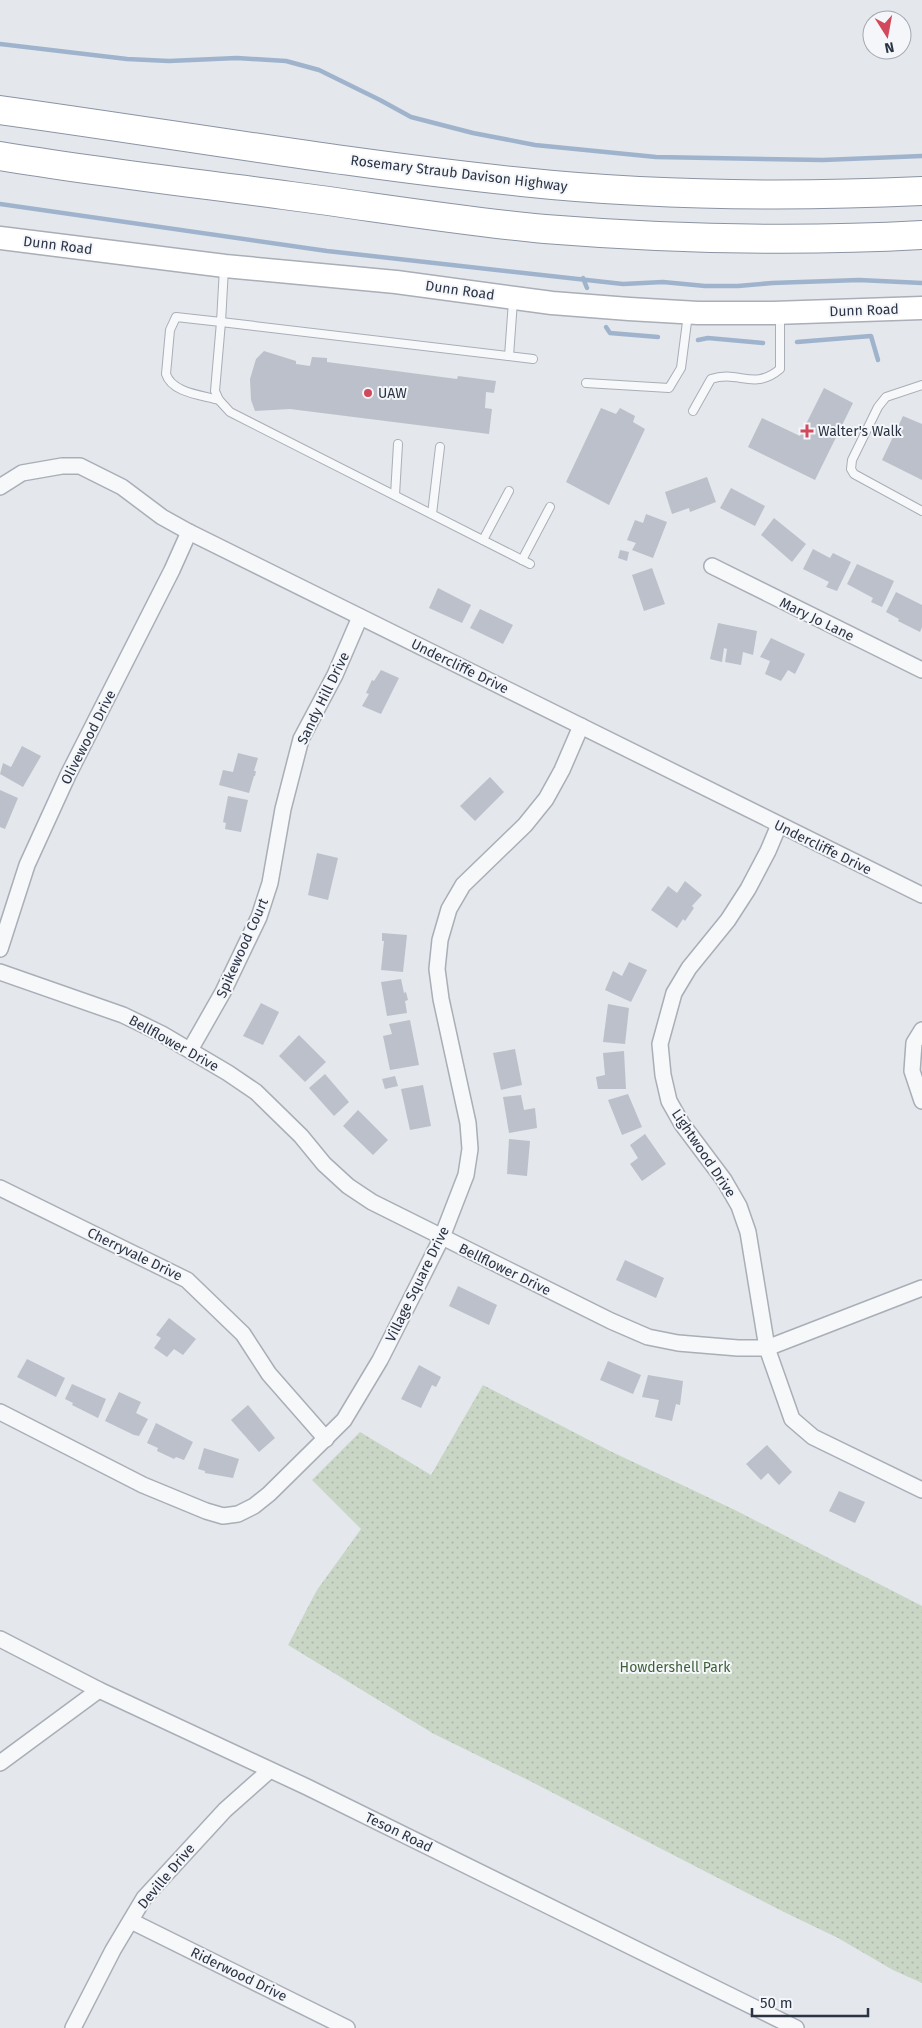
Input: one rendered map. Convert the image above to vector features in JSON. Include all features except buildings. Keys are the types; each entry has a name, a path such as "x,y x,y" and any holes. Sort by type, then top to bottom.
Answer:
{"highway":[{"name":"Rosemary Straub Davison Highway","path":"0,110 429,171 523,182 692,194 787,195 922,191"},
{"path":"0,156 374,208 543,228 628,235 788,239 922,235"}],"street":[{"name":"Dunn Road","path":"0,238 225,266 396,282 562,304 688,312 780,313 922,308"},
{"name":"Undercliffe Drive","path":"0,487 22,473 62,466 80,466 122,487 162,517 189,532 922,895"},
{"name":"Olivewood Drive","path":"0,949 17,892 35,847 68,775 172,570 189,532"},
{"name":"Mary Jo Lane","path":"712,566 922,670"},
{"name":"Sandy Hill Drive","path":"283,810 290,776 301,739 335,675 360,617"},
{"name":"Village Square Drive","path":"0,1412 143,1485 206,1512 223,1516 238,1514 254,1506 269,1494 344,1420 360,1397 442,1237 466,1175 470,1149 468,1123 441,1000 437,969 440,940 449,909 463,885 525,825 546,800 562,770 581,726"},
{"name":"Spikewood Court","path":"190,1050 223,992 259,917 270,883 283,810"},
{"name":"Lightwood Drive","path":"779,825 748,889 728,920 689,968 674,993 660,1044 663,1075 669,1101 682,1124 724,1180 739,1206 748,1232 768,1348 792,1419 813,1437 922,1490"},
{"name":"Bellflower Drive","path":"0,972 123,1015 190,1050 256,1092 301,1136 324,1164 348,1186 372,1202 573,1302 648,1336 678,1343 768,1348 922,1288"},
{"path":"922,1030 914,1043 912,1071 922,1102"},
{"name":"Cherryvale Drive","path":"0,1188 187,1280 243,1334 269,1374 326,1439"},
{"name":"Teson Road","path":"0,1639 99,1690 270,1770 796,2028"},
{"path":"0,1763 99,1690"},
{"name":"Deville Drive","path":"73,2028 113,1950 144,1898 225,1810 270,1770"},
{"name":"Riderwood Drive","path":"131,1921 347,2028"}],"lane":[{"path":"225,266 216,391 219,400 230,412 526,562 550,507"},
{"path":"509,356 513,297"},
{"path":"586,383 669,388 680,368 688,312"},
{"path":"693,411 711,379 720,376 755,381 769,378 780,369 780,313"},
{"path":"219,400 175,387 168,380 166,374 170,330 176,317 533,359"},
{"path":"922,385 886,397 878,407 852,460 854,474 922,511"},
{"path":"394,495 398,444"},
{"path":"432,514 440,447"},
{"path":"483,540 509,491"}],"green space":[{"name":"Howdershell Park","path":"483,1385 610,1451 735,1510 922,1606 922,1983 893,1970 838,1938 434,1734 288,1645 317,1590 361,1529 312,1480 360,1432 431,1475"}],"waterway":[{"path":"0,44 127,59 169,61 237,58 286,61 319,70 411,117 473,133 535,145 656,157 823,160 922,156"},
{"path":"0,204 327,251 623,284 663,282 705,286 738,286 859,280 922,283"},
{"path":"583,278 587,288"},
{"path":"606,327 610,333 658,337"},
{"path":"797,342 871,336 878,360"},
{"path":"698,340 708,338 763,343"}],"place":[{"name":"UAW","path":"368,393"},
{"name":"Walter's Walk","path":"807,431"}]}
